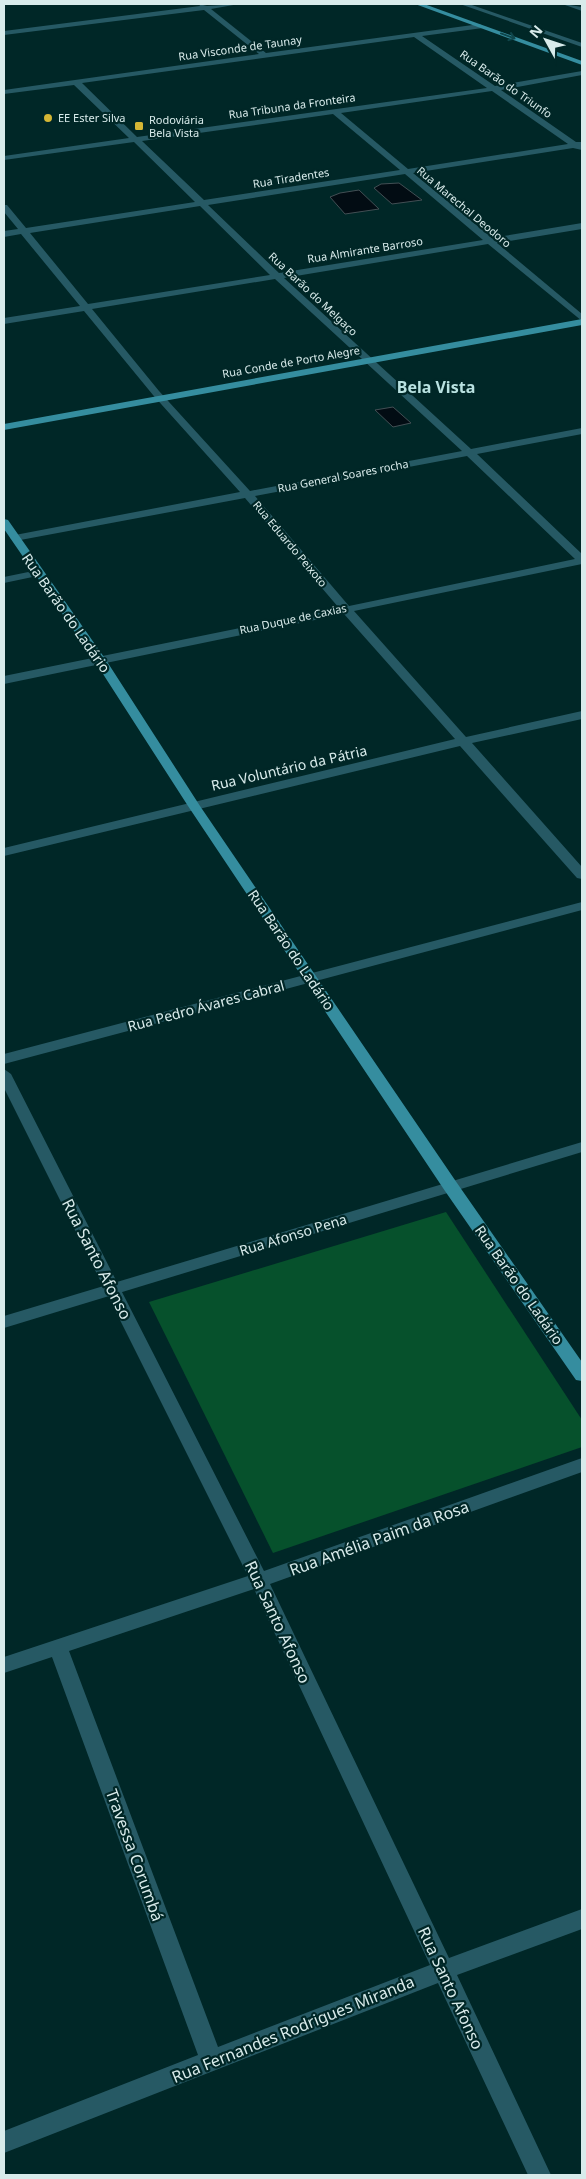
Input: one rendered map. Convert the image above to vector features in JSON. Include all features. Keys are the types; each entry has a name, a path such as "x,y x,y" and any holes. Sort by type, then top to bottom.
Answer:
{"main road":[{"path":"418,4 582,63"},
{"path":"429,9 431,6 443,4 582,52"},
{"name":"Rua Conde de Porto Alegre","path":"4,427 159,396 582,318"},
{"name":"Rua Conde de Porto Alegre","path":"4,420 159,396"},
{"name":"Rua Barão do Ladário","path":"4,522 100,660 194,806 451,1187 582,1375"}],"street":[{"path":"4,33 202,6 236,4"},
{"path":"463,4 582,45"},
{"path":"567,4 582,9"},
{"path":"202,6 265,56"},
{"path":"479,9 492,6"},
{"name":"Rua Visconde de Taunay","path":"4,92 480,26"},
{"name":"Rua Barão do Triunfo","path":"416,36 580,147"},
{"name":"Rua Tribuna da Fronteira","path":"4,158 494,89 582,73"},
{"name":"Rua Barão do Melgaço","path":"76,82 277,276 469,452 582,560"},
{"name":"Rua Marechal Deodoro","path":"334,111 488,242 582,318"},
{"name":"Rua Tiradentes","path":"4,234 580,147"},
{"name":"Rua Eduardo Peixoto","path":"4,207 159,396 248,494 344,608 582,875"},
{"name":"Rua Almirante Barroso","path":"4,321 582,226"},
{"name":"Rua General Soares rocha","path":"14,538 582,431"},
{"name":"Rua Duque de Caxias","path":"4,680 582,560"},
{"path":"4,580 38,573"},
{"name":"Rua Voluntário da Pátria","path":"4,852 582,715"},
{"name":"Rua Pedro Ávares Cabral","path":"4,1059 582,906"},
{"name":"Rua Santo Afonso","path":"4,1074 259,1580 540,2175"},
{"name":"Rua Afonso Pena","path":"4,1322 582,1147"},
{"name":"Rua Amélia Paim da Rosa","path":"4,1665 259,1580 582,1464"},
{"name":"Travessa Corumbá","path":"58,1647 212,2062"},
{"name":"Rua Fernandes Rodrigues Miranda","path":"4,2142 212,2062 442,1970 582,1919"}],"green space":[{"path":"446,1212 582,1420 582,1447 273,1553 149,1302"}],"shaded area":[{"path":"399,183 422,200 392,204 374,188 381,184"},
{"path":"359,190 379,209 345,214 330,197 340,193"},
{"path":"393,407 411,423 393,427 375,410"}],"place":[{"name":"EE Ester Silva","path":"48,118"},
{"name":"Rodoviária Bela Vista","path":"139,126"}],"district":[{"name":"Bela Vista","path":"436,387"}]}
